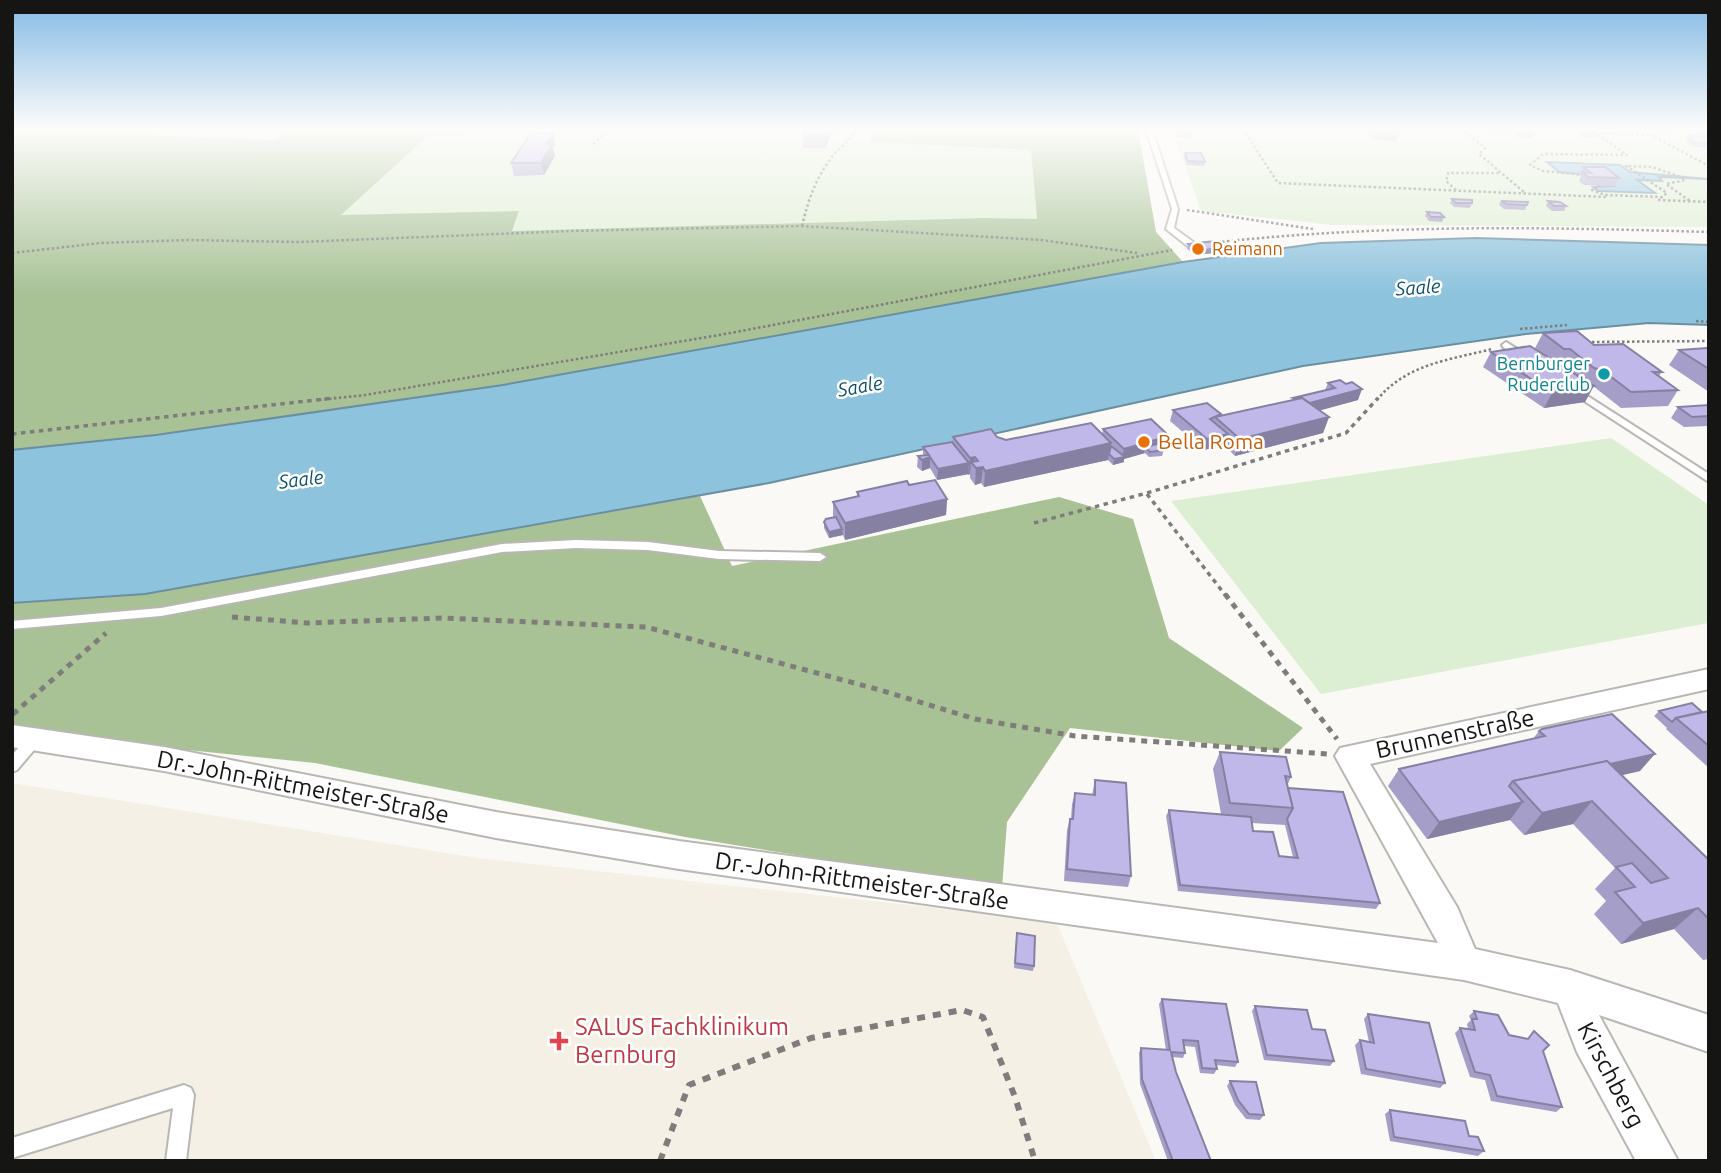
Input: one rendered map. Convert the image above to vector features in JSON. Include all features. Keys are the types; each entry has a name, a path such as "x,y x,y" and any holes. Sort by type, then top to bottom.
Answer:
{"street":[{"name":"Brunnenstraße","path":"1464,963 1444,918 1350,756 1709,679"},
{"name":"Dr.-John-Rittmeister-Straße","path":"24,738 164,759 496,825 679,855 1464,963 1570,988 1709,1034"},
{"name":"Kirschberg","path":"1570,988 1590,1039 1658,1161"}],"lane":[{"path":"1167,184 1175,209 1170,229 1193,246"},
{"path":"1506,345 1532,363"},
{"path":"1567,386 1709,479"},
{"path":"12,625 161,612 502,548 612,545 719,555 820,557"},
{"path":"12,766 24,738"},
{"path":"12,1148 184,1095 176,1161"}],"path":[{"path":"802,226 815,184"},
{"path":"1295,184 1709,202"},
{"path":"1449,184 1457,191"},
{"path":"1513,184 1525,194"},
{"path":"1597,184 1599,185 1592,190 1605,195 1662,197 1667,193 1653,184"},
{"path":"1667,184 1690,201"},
{"path":"1175,209 1324,230"},
{"path":"12,253 100,243 177,240 300,242 570,231 802,226 1041,240 1142,254"},
{"path":"12,434 365,395 725,334 1142,254 1324,230 1517,226 1709,232"},
{"path":"1696,321 1709,322"},
{"path":"1520,330 1567,325"},
{"path":"1550,327 1561,334"},
{"path":"1531,328 1542,337"},
{"path":"1581,342 1709,341"},
{"path":"1034,523 1147,493 1346,433 1358,425 1393,382 1418,368 1506,345"},
{"path":"1147,493 1350,756"},
{"path":"12,715 124,616"},
{"path":"228,617 308,622 441,618 646,627 867,686 975,719 1075,736 1350,756"},
{"path":"660,1161 688,1085 811,1038 962,1010 983,1017 1015,1097 1035,1161"}],"shaded area":[{"name":"SALUS Fachklinikum Bernburg","path":"12,783 478,858 1056,921 1156,1161 12,1161"}],"green space":[{"path":"12,184 375,184 341,215 519,211 512,231 985,218 1037,219 1034,184 1148,184 1156,232 1183,262 503,385 156,435 12,450"},
{"path":"375,184 1034,184 1037,219 512,231 519,212 340,216"},
{"path":"1191,184 1709,184 1709,227 1332,225 1201,211"},
{"path":"1611,438 1709,505 1709,623 1321,694 1171,501"},
{"path":"700,496 732,566 1059,497 1133,519 1169,638 1303,728 1279,751 1070,728 1007,822 1002,888 685,837 315,763 12,732 12,603 145,594"}],"water":[{"path":"1611,184 1642,184 1655,193 1598,191 1593,187 1614,186"},
{"name":"Saale","path":"1476,238 1709,245 1709,325 1649,323 1526,334 1303,366 769,483 145,594 12,603 12,450 156,435 503,385 1183,262 1321,243"}],"building":[{"path":"1452,199 1472,200 1472,203 1456,203"},
{"path":"1501,201 1528,202 1527,205 1506,204"},
{"path":"1548,201 1560,202 1566,206 1554,206"},
{"path":"1427,212 1440,213 1444,217 1431,217"},
{"path":"1215,241 1224,247 1197,251 1188,244"},
{"path":"1577,331 1594,345 1623,344 1662,372 1653,372 1678,390 1631,392 1602,370 1594,368 1543,333"},
{"path":"1530,346 1594,386 1552,393 1491,352"},
{"path":"1707,348 1709,369 1679,350"},
{"path":"1340,380 1346,384 1352,382 1362,389 1310,403 1302,398 1293,398 1335,388 1328,383"},
{"path":"1302,398 1329,417 1240,439 1215,417"},
{"path":"1207,403 1221,414 1210,419 1228,434 1207,439 1173,410"},
{"path":"1709,405 1709,416 1692,417 1678,407"},
{"path":"1151,419 1169,436 1124,449 1103,429"},
{"path":"1091,423 1111,443 985,471 983,467 976,468 971,462 978,461 975,457 970,458 953,437 991,429 997,437 1006,440"},
{"path":"952,442 969,463 938,469 930,457 922,460 918,456 929,455 923,447"},
{"path":"1157,444 1164,450 1150,452 1145,447"},
{"path":"1111,446 1125,457 1114,459 1109,454"},
{"path":"935,480 947,499 845,523 833,502 859,496 857,492 907,481 909,485"},
{"path":"836,517 842,529 829,532 824,522"},
{"path":"1692,703 1702,712 1676,718 1672,722 1659,711"},
{"path":"1709,711 1709,746 1676,718"},
{"path":"1612,714 1655,754 1513,781 1509,786 1523,802 1439,822 1399,769 1545,736 1539,731"},
{"path":"1220,752 1286,757 1291,777 1285,776 1293,808 1230,803"},
{"path":"1607,761 1709,860 1709,919 1698,908 1643,923 1615,892 1635,887 1616,867 1632,863 1651,883 1668,878 1592,801 1542,813 1513,781"},
{"path":"1095,780 1126,783 1131,876 1067,869 1070,819 1073,819 1075,793 1095,795"},
{"path":"1288,788 1343,792 1380,903 1180,885 1169,810 1251,817 1253,831 1273,832 1279,856 1298,858 1287,819 1293,808"},
{"path":"1017,933 1035,936 1034,966 1015,963"},
{"path":"1162,999 1226,1004 1238,1062 1215,1060 1217,1069 1202,1068 1198,1041 1183,1040 1185,1053 1171,1052 1176,1072 1211,1161 1173,1161 1142,1079 1141,1048 1170,1050"},
{"path":"1255,1006 1307,1010 1312,1029 1325,1030 1334,1061 1267,1055"},
{"path":"1474,1011 1498,1015 1509,1035 1528,1039 1534,1031 1549,1045 1543,1051 1562,1107 1497,1096 1490,1075 1475,1072 1460,1028 1475,1030 1472,1019 1477,1019"},
{"path":"1368,1014 1429,1023 1445,1083 1366,1069 1360,1040 1374,1043"},
{"path":"1230,1081 1256,1082 1264,1115 1249,1114 1238,1100"},
{"path":"1390,1110 1465,1121 1469,1136 1478,1137 1484,1151 1394,1137"}],"place":[{"name":"Reimann","path":"1198,249"},
{"name":"Bernburger Ruderclub","path":"1604,374"},
{"name":"Bella Roma","path":"1144,442"},
{"name":"SALUS Fachklinikum Bernburg","path":"559,1041"}]}
